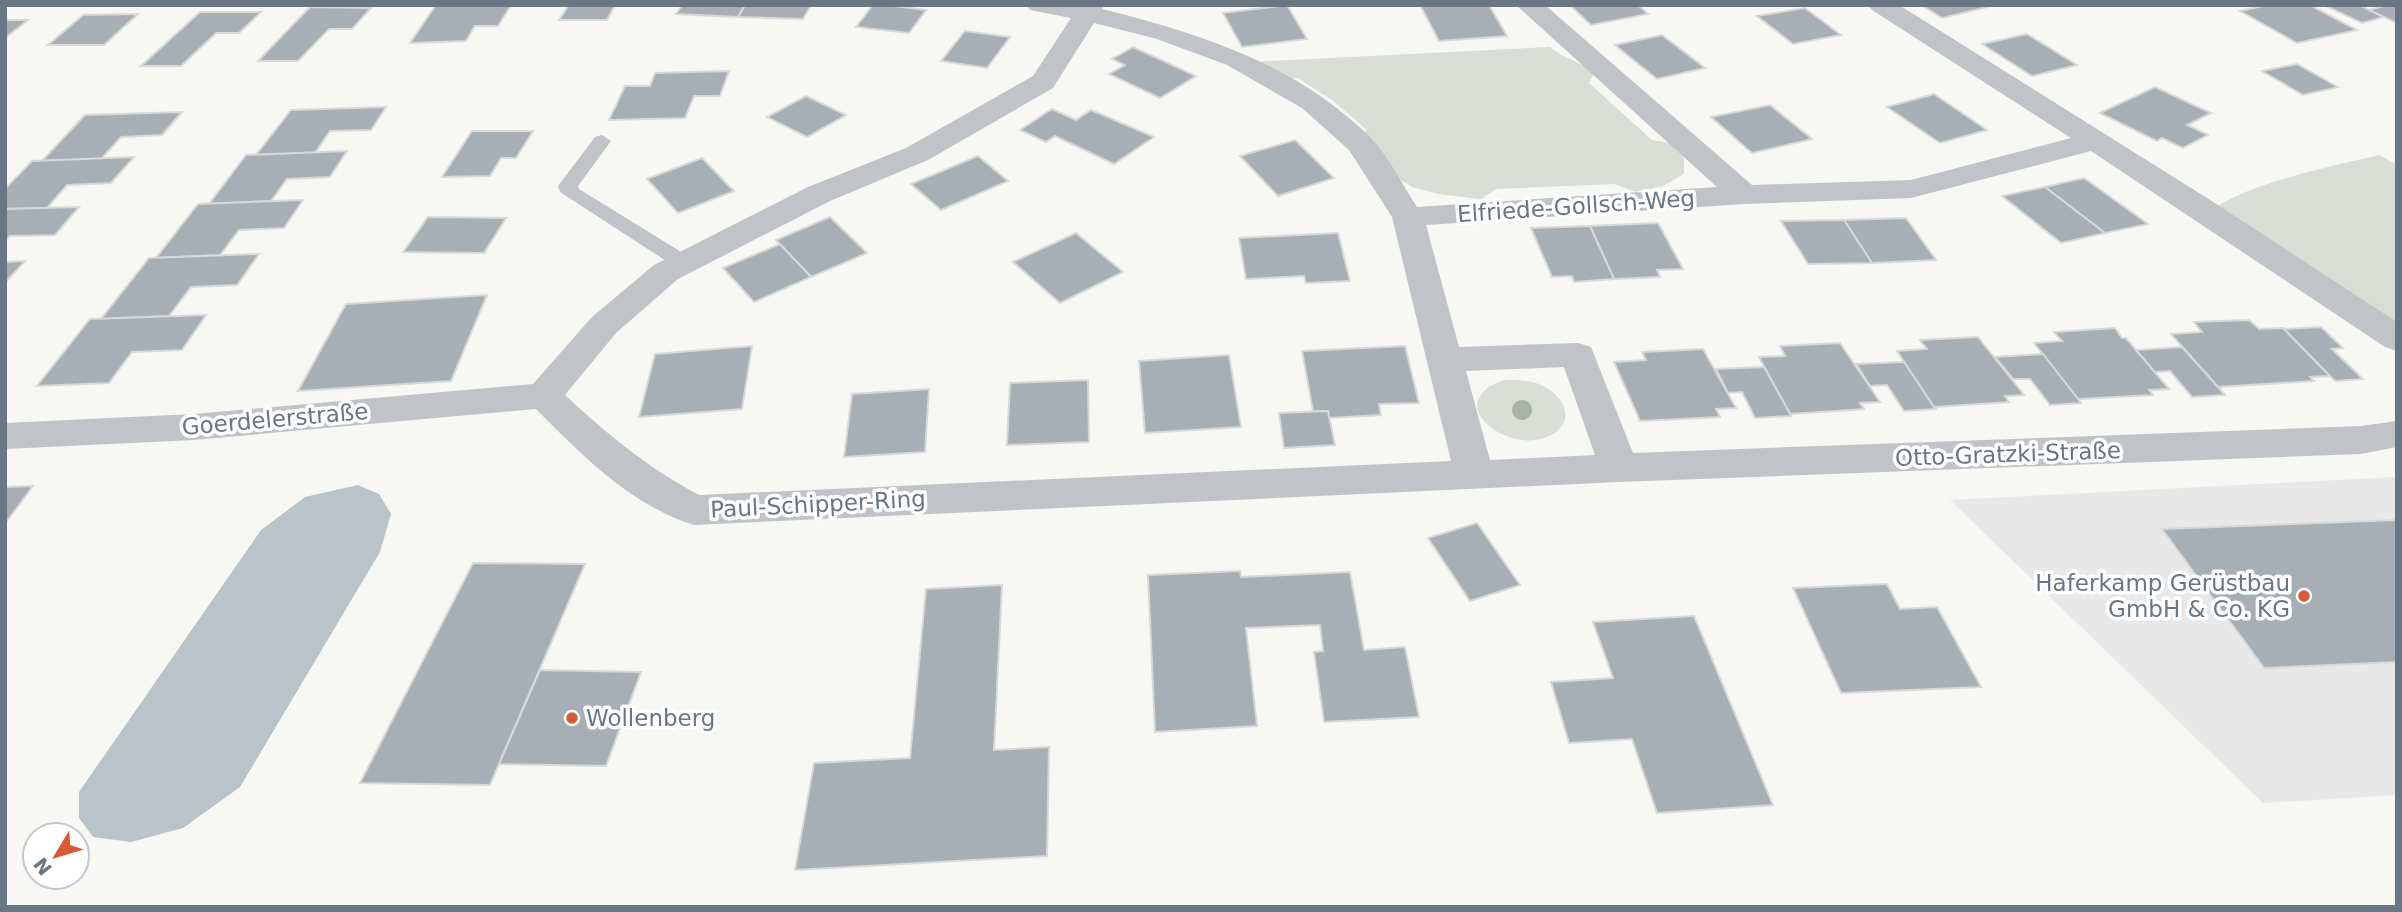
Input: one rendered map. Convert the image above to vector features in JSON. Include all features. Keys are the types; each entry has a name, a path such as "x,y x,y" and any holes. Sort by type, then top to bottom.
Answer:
{"street":[{"path":"1039,5 1090,9 1237,59 1312,102 1360,144 1408,217 1474,474"},
{"name":"Elfriede-Gollsch-Weg","path":"1529,5 1744,195"},
{"path":"1881,5 2095,141 2397,339"},
{"path":"544,396 604,325 666,272 820,194 917,154 1044,82 1090,9"},
{"name":"Elfriede-Gollsch-Weg","path":"1408,217 1744,195 1911,189 2095,141"},
{"path":"1444,360 1578,355 1619,468"},
{"name":"Goerdelerstraße","path":"5,436 194,427 544,396"},
{"name":"Paul-Schipper-Ring","path":"544,396 597,447 645,484 694,510 1619,468"},
{"name":"Otto-Gratzki-Straße","path":"1619,468 2361,440 2397,434"}],"lane":[{"path":"602,141 568,186 570,192 684,262"}],"shaded area":[{"path":"1550,47 1594,73 1589,83 1652,140 1674,144 1684,159 1684,174 1663,186 1635,192 1615,184 1496,189 1481,199 1438,194 1412,187 1390,173 1362,140 1366,129 1332,100 1298,78 1284,79 1252,62"},
{"path":"2379,155 2397,165 2397,328 2214,208 2231,198 2272,183"},
{"path":"1504,380 1536,383 1555,394 1565,410 1562,426 1544,438 1528,440 1497,432 1478,412 1478,400 1486,389"},
{"path":"2397,477 2397,795 2263,803 1950,500"},
{"path":"358,485 379,494 391,514 380,552 240,787 183,828 131,842 93,837 91,821 81,821 79,818 79,792 261,530 305,497"}],"building":[{"path":"436,5 511,5 498,26 475,26 466,41 410,43"},
{"path":"569,5 615,5 607,20 559,20"},
{"path":"682,5 745,5 738,17 676,14"},
{"path":"745,5 811,5 803,19 738,17"},
{"path":"873,5 926,10 909,33 856,27"},
{"path":"1287,5 1307,39 1242,47 1223,13"},
{"path":"1420,5 1489,5 1507,36 1439,41"},
{"path":"1570,5 1638,5 1648,14 1591,25"},
{"path":"1922,5 1984,5 1987,7 1942,18"},
{"path":"2268,5 2310,5 2357,30 2297,43 2240,11"},
{"path":"2324,5 2359,5 2384,17 2362,23"},
{"path":"2397,5 2397,23 2369,10"},
{"path":"310,7 371,8 352,29 329,29 298,61 258,61"},
{"path":"1805,8 1841,35 1793,44 1757,16"},
{"path":"200,12 261,12 239,33 216,33 181,66 141,66"},
{"path":"138,14 104,45 48,45 83,15"},
{"path":"5,20 28,20 5,38"},
{"path":"965,31 1010,37 987,68 941,61"},
{"path":"2027,34 2077,65 2032,76 1982,44"},
{"path":"1662,35 1705,68 1657,79 1615,45"},
{"path":"1133,47 1196,76 1160,98 1109,74 1125,65 1112,59"},
{"path":"2297,64 2338,87 2303,95 2262,71"},
{"path":"729,71 720,96 694,96 685,118 609,120 625,86 650,86 655,73"},
{"path":"2155,87 2211,113 2187,125 2208,135 2183,148 2162,138 2157,141 2100,113"},
{"path":"1934,94 1987,130 1940,143 1887,107"},
{"path":"806,96 846,115 807,137 767,117"},
{"path":"1770,105 1812,139 1752,153 1711,117"},
{"path":"386,107 371,130 330,131 315,153 256,155 291,110"},
{"path":"1052,109 1076,120 1091,110 1154,137 1114,164 1055,136 1046,142 1020,130"},
{"path":"182,112 162,135 121,137 101,159 42,161 85,115"},
{"path":"472,131 533,131 516,158 501,158 490,176 442,177"},
{"path":"1295,140 1334,178 1278,196 1240,156"},
{"path":"347,151 330,177 287,179 271,201 209,204 246,155"},
{"path":"978,156 1008,181 941,210 911,184"},
{"path":"134,157 111,183 67,185 47,208 5,209 5,189 32,161"},
{"path":"702,158 734,191 678,213 647,179"},
{"path":"2084,178 2148,224 2105,233 2045,187"},
{"path":"2045,187 2105,233 2061,243 2002,196"},
{"path":"303,200 284,228 239,230 220,255 156,258 198,204"},
{"path":"79,207 55,235 10,236 5,241 5,209"},
{"path":"428,217 506,218 484,253 403,252"},
{"path":"830,217 867,253 811,277 776,240"},
{"path":"1906,218 1936,260 1872,263 1844,220"},
{"path":"1844,220 1872,263 1808,264 1781,221"},
{"path":"1658,223 1683,269 1657,270 1660,277 1614,279 1590,226"},
{"path":"1590,226 1614,279 1574,282 1572,276 1552,277 1531,228"},
{"path":"1076,233 1123,272 1060,303 1013,262"},
{"path":"1338,233 1350,281 1306,283 1304,276 1246,279 1239,238"},
{"path":"780,244 811,277 754,302 723,268"},
{"path":"259,254 237,285 191,287 169,316 101,319 149,258"},
{"path":"25,261 5,283 5,262"},
{"path":"487,295 451,381 298,391 346,304"},
{"path":"206,315 182,350 132,352 109,383 37,386 90,319"},
{"path":"2249,320 2259,329 2283,328 2330,376 2310,377 2314,381 2218,387 2171,334 2202,332 2194,322"},
{"path":"2321,327 2343,348 2332,349 2363,379 2335,381 2284,329"},
{"path":"2115,328 2169,389 2149,390 2153,395 2078,399 2034,343 2062,341 2054,332"},
{"path":"1978,337 2024,395 2005,396 2009,402 1934,407 1897,351 1927,349 1920,340"},
{"path":"1840,343 1880,402 1860,403 1864,409 1790,414 1759,357 1785,356 1780,346"},
{"path":"752,346 742,409 639,417 655,354"},
{"path":"1405,346 1419,403 1379,404 1381,415 1329,418 1328,411 1313,411 1302,351"},
{"path":"2182,347 2225,395 2192,397 2170,371 2155,372 2136,350"},
{"path":"1703,349 1736,408 1716,409 1720,417 1640,421 1614,362 1646,360 1642,352"},
{"path":"2043,354 2081,403 2050,405 2030,379 2013,379 1995,357"},
{"path":"1229,355 1241,427 1145,433 1139,361"},
{"path":"1904,362 1936,409 1904,411 1887,385 1870,386 1856,364"},
{"path":"1764,367 1791,416 1755,418 1742,392 1728,393 1716,369"},
{"path":"1088,380 1089,442 1007,445 1010,383"},
{"path":"929,389 925,452 844,457 852,394"},
{"path":"1328,411 1335,445 1284,448 1279,413"},
{"path":"33,486 7,521 5,521 5,487"},
{"name":"Haferkamp Gerüstbau GmbH & Co. KG","path":"2397,520 2397,662 2264,668 2162,529"},
{"path":"1477,523 1520,585 1470,601 1428,538"},
{"path":"473,563 585,564 490,785 360,783"},
{"path":"1240,571 1241,577 1350,572 1364,650 1405,647 1419,717 1324,722 1314,652 1323,651 1320,625 1246,628 1257,726 1155,732 1148,575"},
{"path":"1887,584 1900,609 1937,607 1981,687 1841,693 1793,588"},
{"path":"1002,585 994,750 1049,747 1047,856 795,870 814,763 910,758 926,589"},
{"path":"1694,616 1773,805 1657,813 1632,739 1569,743 1551,682 1613,678 1593,622"},
{"name":"Wollenberg","path":"540,670 641,672 606,766 499,764"}],"place":[{"name":"Haferkamp Gerüstbau GmbH & Co. KG","path":"2304,596"},
{"name":"Wollenberg","path":"572,718"}]}
